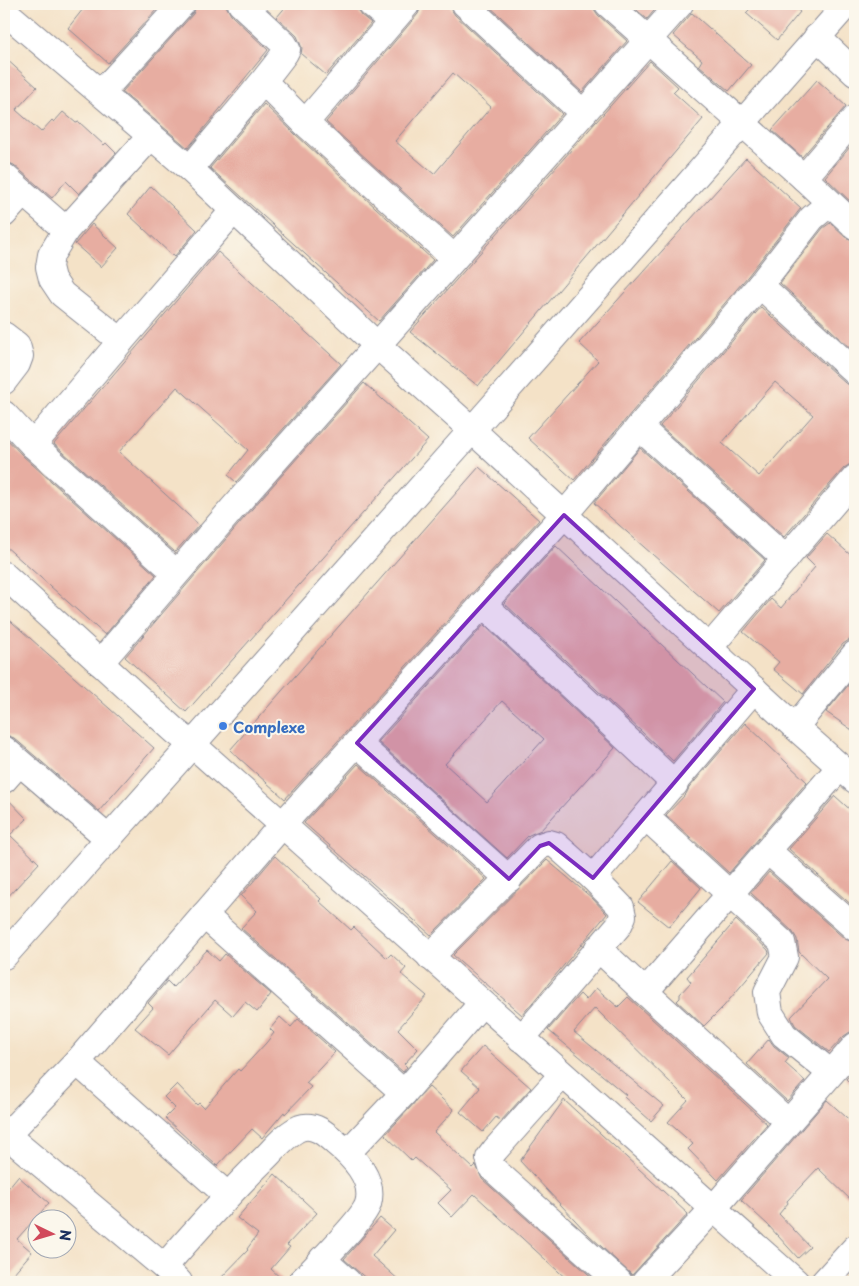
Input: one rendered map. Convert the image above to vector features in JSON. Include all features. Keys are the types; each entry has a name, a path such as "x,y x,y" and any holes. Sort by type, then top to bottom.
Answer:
{"street":[{"path":"101,93 182,4"},
{"path":"190,169 219,132 264,82 285,54 287,48 241,4"},
{"path":"305,123 399,12 372,4"},
{"path":"464,4 583,113"},
{"path":"608,4 804,178 855,226"},
{"path":"100,663 176,573 680,4"},
{"path":"4,956 472,430 741,122 847,4"},
{"path":"4,10 190,169 377,345 795,727 848,773 768,851 645,992"},
{"path":"817,37 855,73"},
{"path":"264,82 305,123 454,258"},
{"path":"804,178 855,118"},
{"path":"120,341 62,294 52,279 49,267 50,255 66,230 151,136"},
{"path":"4,176 66,230"},
{"path":"4,214 23,193"},
{"path":"301,1282 359,1218 368,1204 368,1186 361,1170 348,1152 324,1132 314,1127 300,1128 286,1137 227,1195 171,1274 4,1135 77,1062 282,825 564,514 760,285 812,218 830,203"},
{"path":"33,445 234,210"},
{"path":"760,285 855,372"},
{"path":"4,335 16,345 20,356 17,364 4,381"},
{"path":"4,414 33,445 176,573"},
{"path":"639,427 786,559"},
{"path":"709,648 855,478"},
{"path":"4,575 430,958 796,1282"},
{"path":"483,604 675,784"},
{"path":"795,727 855,654"},
{"path":"593,878 754,689"},
{"path":"357,743 509,879"},
{"path":"9,764 109,839"},
{"path":"646,817 782,942 785,956 767,992 770,1013 784,1035 831,1073"},
{"path":"430,958 540,846 549,842 556,845 593,878 621,907 623,916 619,925 521,1038"},
{"path":"768,851 855,928"},
{"path":"204,915 404,1093"},
{"path":"598,948 788,1122"},
{"path":"348,1152 404,1093 482,1004"},
{"path":"645,1282 713,1209 855,1046"},
{"path":"77,1062 227,1195"},
{"path":"562,1075 489,1158 492,1168 619,1282"},
{"path":"824,1282 855,1248"},
{"path":"322,1259 348,1282"}],"highlighted area":[{"path":"564,515 754,689 593,878 549,843 540,846 509,879 357,743"}],"building":[{"path":"87,4 149,4 157,9 108,63 68,28"},
{"path":"197,4 225,4 231,15 268,50 188,148 122,92 193,14"},
{"path":"288,4 356,4 361,15 371,23 326,75 301,54 302,48 297,36 277,17"},
{"path":"422,4 450,4 455,15 562,114 453,237 326,122 418,14","holes":["453,73 491,107 434,174 395,141"]},
{"path":"487,4 593,4 598,15 627,41 582,92"},
{"path":"630,4 660,4 647,19"},
{"path":"755,4 791,4 800,12 777,40 746,13"},
{"path":"692,13 751,65 729,91 699,65 702,60 673,35"},
{"path":"4,57 37,87 16,110 41,132 63,112 76,123 79,122 104,145 106,143 116,153 79,194 66,181 52,198 14,165 4,161"},
{"path":"650,61 678,87 673,92 703,119 478,386 410,332"},
{"path":"817,80 846,106 802,157 772,130"},
{"path":"264,104 433,260 379,321 210,168"},
{"path":"855,141 855,206 825,177"},
{"path":"746,158 801,208 748,276 574,480 528,438 598,361 579,343"},
{"path":"151,186 197,230 174,257 128,214"},
{"path":"830,223 845,237 855,241 855,352 780,283 823,228"},
{"path":"92,224 118,248 101,267 75,244"},
{"path":"218,252 341,364 236,482 228,475 248,450 177,387 119,452 199,525 175,552 54,444"},
{"path":"761,307 845,383 855,387 855,461 844,468 784,537 660,426","holes":["775,382 813,415 759,476 722,443"]},
{"path":"364,383 428,440 186,712 125,657 244,518"},
{"path":"4,436 23,456 156,575 105,635 4,545"},
{"path":"640,448 765,560 719,613 594,503"},
{"path":"479,467 539,520 285,799 230,750"},
{"path":"827,534 855,559 855,639 843,644 803,694 773,669 779,662 743,632 771,599 781,608 815,567 806,558"},
{"path":"556,546 723,702 673,761 504,603"},
{"path":"4,615 154,748 99,811 14,738 4,734"},
{"path":"484,625 615,748 541,830 529,835 507,858 378,742","holes":["502,701 544,739 487,802 445,764"]},
{"path":"855,677 855,732 826,712"},
{"path":"745,723 807,782 729,873 666,815"},
{"path":"358,764 486,879 431,935 304,823"},
{"path":"4,795 27,819 10,835 39,863 4,901"},
{"path":"835,796 855,814 855,908 789,849"},
{"path":"275,856 321,899 319,901 351,930 354,927 387,958 391,954 406,968 401,974 427,996 398,1029 418,1049 404,1064 407,1067 403,1072 241,928 257,911 241,896"},
{"path":"547,860 592,898 607,914 522,1015 453,955"},
{"path":"672,861 701,888 669,927 638,902"},
{"path":"769,872 845,939 855,943 855,1031 844,1036 829,1052 795,1025 791,1017 827,979 799,952 797,939 792,931 751,893"},
{"path":"736,920 769,953 724,1006 704,1026 677,1001 680,998 680,994 691,982 687,977"},
{"path":"207,950 219,961 225,954 271,994 257,1012 245,1002 233,1016 215,1000 168,1055 135,1028 153,1008 148,1003 167,981 173,987"},
{"path":"596,988 618,1007 628,997 767,1124 718,1180 688,1149 693,1144 668,1122 688,1100 595,1008 574,1032 664,1106 651,1121 624,1097 626,1095 548,1030 580,994 586,1000"},
{"path":"280,1017 291,1027 298,1019 335,1052 306,1083 311,1087 285,1114 284,1112 262,1138 252,1129 217,1166 165,1118 175,1108 164,1097 177,1084 197,1105 199,1103 204,1108 238,1069 240,1071 266,1043 274,1033 270,1029"},
{"path":"769,1039 774,1046 789,1058 785,1063 805,1081 787,1101 747,1064"},
{"path":"483,1046 531,1088 501,1121 496,1117 483,1132 460,1112 480,1088 461,1071"},
{"path":"855,1069 855,1088 846,1079"},
{"path":"429,1087 454,1110 434,1132 473,1168 476,1165 482,1179 597,1282 570,1282 474,1194 452,1217 438,1203 451,1190 415,1158 412,1161 385,1135"},
{"path":"564,1100 688,1214 632,1275 588,1234 520,1161"},
{"path":"827,1100 855,1125 855,1204 818,1168 787,1201 788,1203 779,1214 810,1247 798,1258 768,1225 741,1200"},
{"path":"275,1174 317,1213 287,1245 290,1247 271,1269 285,1282 217,1282 248,1250 258,1234 237,1218"},
{"path":"18,1176 49,1203 45,1208 28,1208 28,1227 17,1239 28,1249 28,1257 6,1282 4,1282 4,1193"},
{"path":"380,1218 394,1230 372,1256 401,1282 370,1282 344,1259"}],"place":[{"name":"Complexe","path":"223,726"}]}
